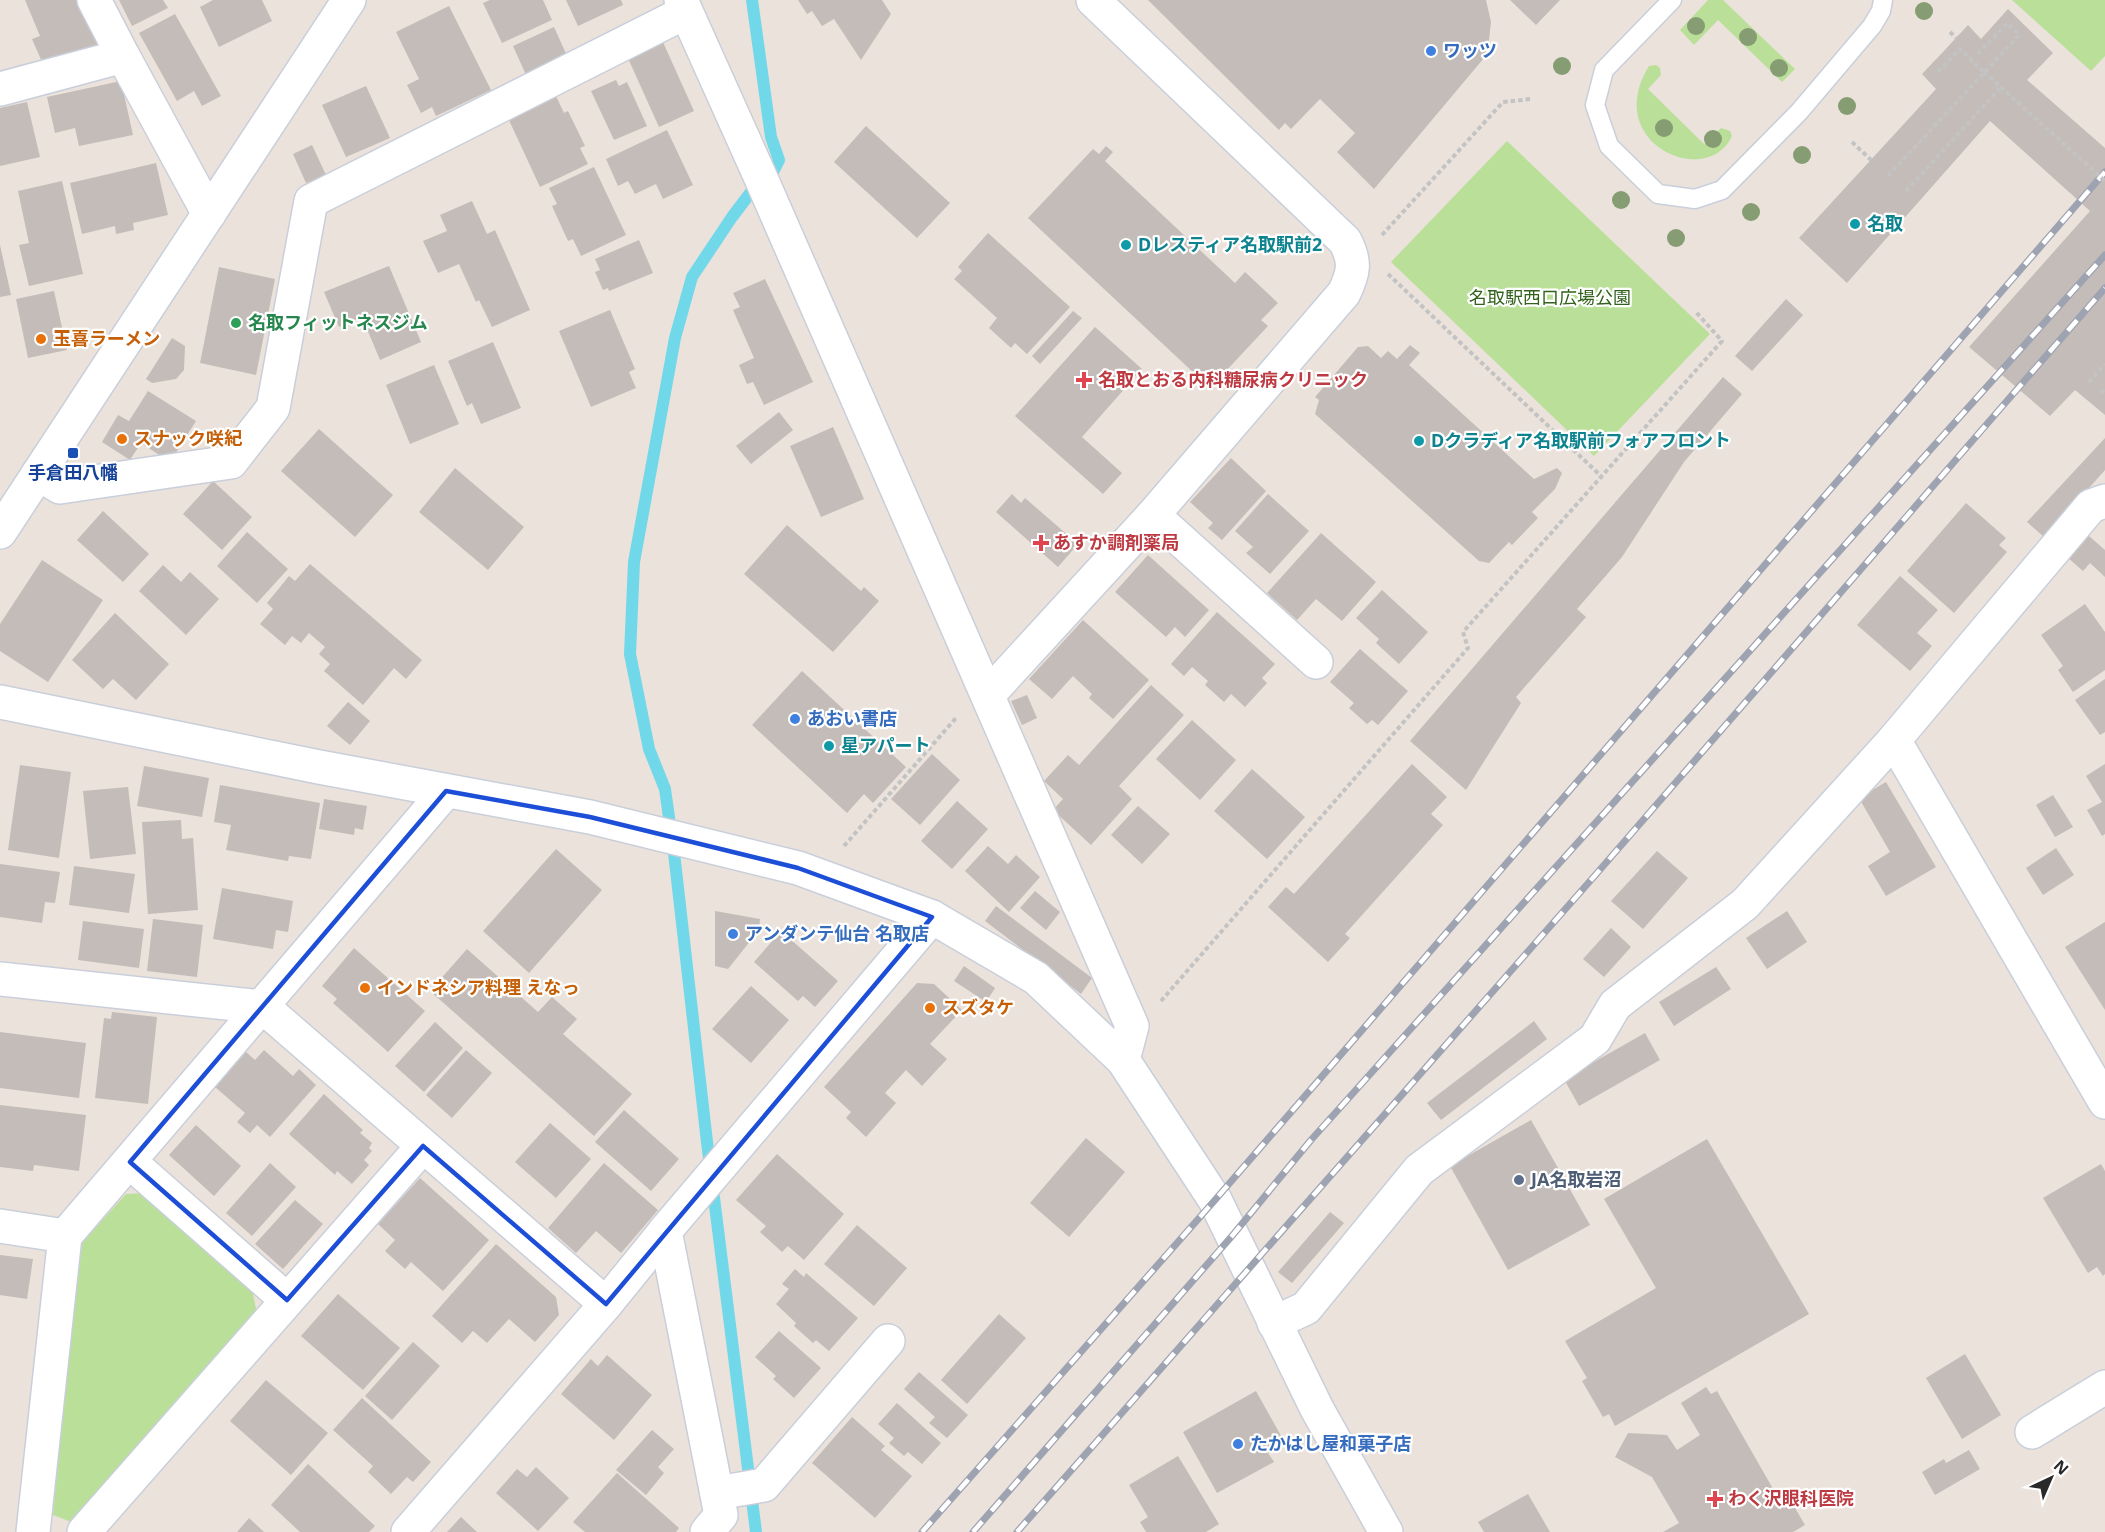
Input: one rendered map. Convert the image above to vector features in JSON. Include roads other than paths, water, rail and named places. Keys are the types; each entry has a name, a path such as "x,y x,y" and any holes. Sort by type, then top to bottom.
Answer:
{"street":[{"path":"94,0 209,214"},
{"path":"0,532 349,0"},
{"path":"986,691 1153,514 1344,293 1352,274 1353,256 1345,241 1093,0"},
{"path":"38,474 60,487 231,462 273,408 311,201 683,6 1132,1026 1123,1060"},
{"path":"0,89 123,56"},
{"path":"1274,1323 1306,1308 1419,1170 1595,1040 1615,1005 1745,904 1894,740 2091,506 2105,501"},
{"path":"1153,514 1316,662"},
{"path":"0,702 446,791 590,817 798,868 932,917 1036,978 1123,1060 1215,1200 1317,1409 1386,1532"},
{"path":"1894,740 2105,1102"},
{"path":"33,1532 65,1236 446,791"},
{"path":"408,1532 606,1304 690,1201 932,917"},
{"path":"0,979 263,1007 606,1304"},
{"path":"84,1532 423,1146"},
{"path":"130,1162 287,1300"},
{"path":"0,1226 65,1236"},
{"path":"665,1231 720,1492 722,1515 707,1532"},
{"path":"720,1492 764,1485 888,1341"},
{"path":"2032,1432 2105,1387"}],"lane":[{"path":"1672,0 1604,70 1595,105 1609,146 1658,194 1695,199 1722,190 1799,112 1872,26 1881,11 1883,0"}],"waterway":[{"path":"752,0 771,137 779,160 774,170"},
{"path":"751,192 692,277 675,338 634,562 630,654 649,749 665,789 756,1532"}],"railway":[{"path":"922,1532 1215,1200 2105,172"},
{"path":"973,1532 1232,1236 1311,1140 2105,255"},
{"path":"1017,1532 1598,872 2105,288"}],"place":[{"name":"ワッツ","path":"1431,51"},
{"name":"名取","path":"1855,224"},
{"name":"Dレスティア名取駅前2","path":"1126,245"},
{"name":"名取フィットネスジム","path":"236,323"},
{"name":"玉喜ラーメン","path":"41,339"},
{"name":"名取とおる内科糖尿病クリニック","path":"1084,380"},
{"name":"スナック咲紀","path":"122,439"},
{"name":"Dクラディア名取駅前フォアフロント","path":"1419,441"},
{"name":"手倉田八幡","path":"73,453"},
{"name":"あすか調剤薬局","path":"1041,543"},
{"name":"あおい書店","path":"795,719"},
{"name":"星アパート","path":"829,746"},
{"name":"アンダンテ仙台 名取店","path":"733,934"},
{"name":"インドネシア料理 えなっ","path":"365,988"},
{"name":"スズタケ","path":"930,1008"},
{"name":"JA名取岩沼","path":"1519,1180"},
{"name":"たかはし屋和菓子店","path":"1238,1444"},
{"name":"わく沢眼科医院","path":"1715,1499"}],"park label":[{"name":"名取駅西口広場公園","path":"1550,298"}]}
